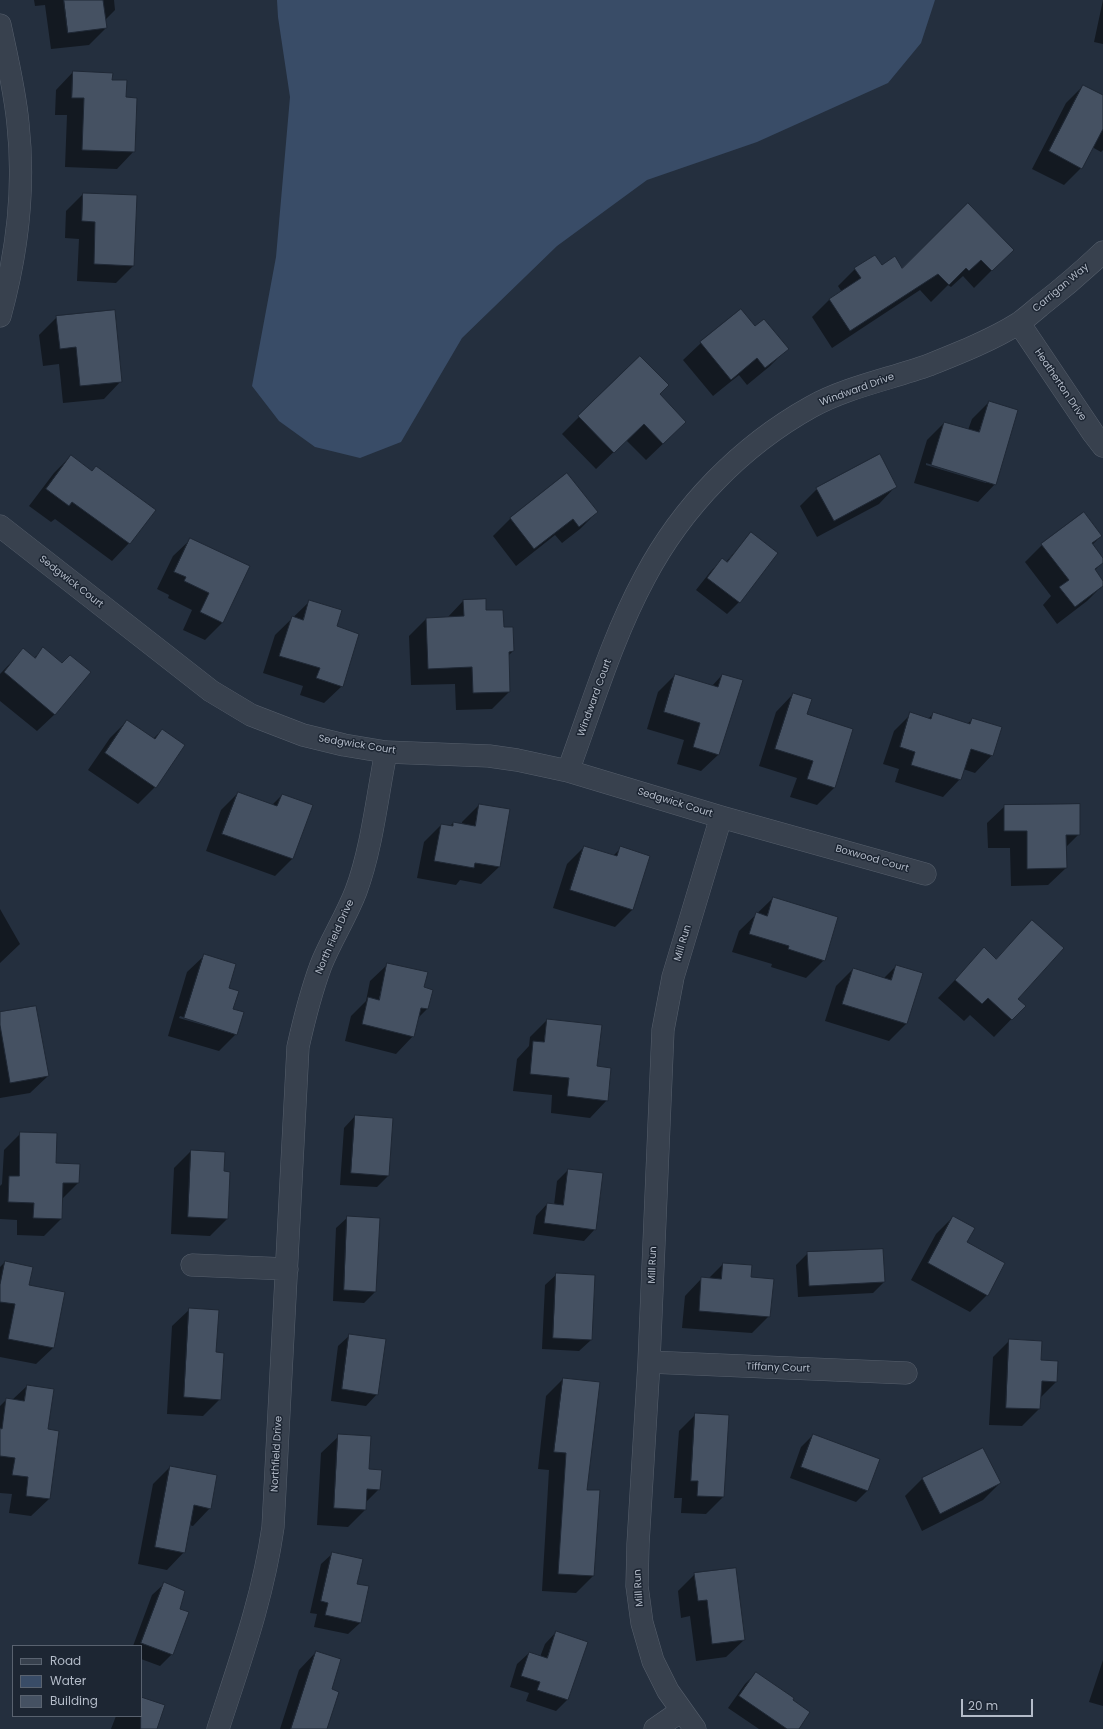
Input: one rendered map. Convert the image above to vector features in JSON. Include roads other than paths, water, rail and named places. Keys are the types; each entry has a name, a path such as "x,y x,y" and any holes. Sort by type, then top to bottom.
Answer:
{"street":[{"path":"0,25 18,124 21,178 17,229 6,294 0,316"},
{"name":"Carrigan Way","path":"1019,323 1074,280 1103,252"},
{"name":"Heatherton Drive","path":"1019,323 1103,446"},
{"name":"Windward Drive","path":"622,625 649,571 667,540 692,506 727,469 766,436 812,407 848,392 929,365 971,348 1019,323"},
{"name":"Sedgwick Court","path":"0,526 211,692 251,715 303,735 344,745 386,752 489,756 517,760 568,771 721,817 819,844"},
{"name":"Windward Court","path":"568,771 622,625"},
{"name":"North Field Drive","path":"292,1171 298,1047 305,1015 321,965 342,925 356,891 366,858 386,752"},
{"name":"Mill Run","path":"695,1729 668,1691 653,1661 642,1623 637,1586 638,1544 649,1362 663,1030 672,977 721,817"},
{"name":"Boxwood Court","path":"819,844 925,874"},
{"name":"Northfield Drive","path":"218,1729 256,1613 268,1564 273,1520 292,1171"},
{"path":"192,1265 287,1269"},
{"name":"Tiffany Court","path":"649,1362 906,1373"},
{"path":"655,1729 681,1711"}],"water":[{"path":"277,0 935,0 921,43 888,83 757,142 647,180 557,246 462,338 401,442 360,458 315,447 279,421 252,386 276,257 290,97 278,17"}]}
